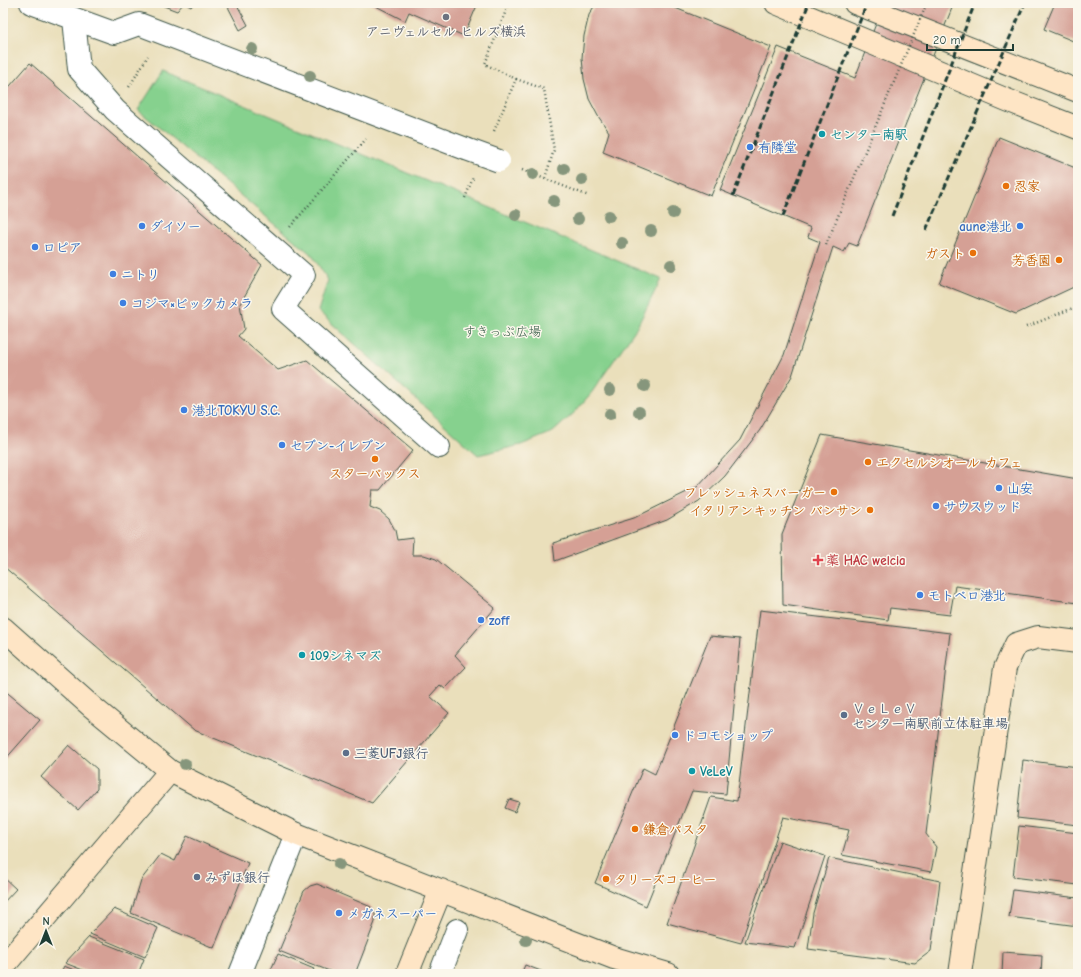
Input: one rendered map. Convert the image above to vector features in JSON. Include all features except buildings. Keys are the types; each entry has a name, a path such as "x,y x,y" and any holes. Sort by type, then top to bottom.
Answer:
{"street":[{"path":"31,3 114,33 139,24 498,161"},
{"path":"776,3 1007,100 1078,128"},
{"path":"854,3 1078,91"},
{"path":"74,19 79,69 115,110 304,275 283,309 439,447"},
{"path":"3,628 91,706 170,771 296,834 614,958 668,974"},
{"path":"960,974 1005,668 1016,644 1038,637 1078,642"},
{"path":"3,967 170,771"},
{"path":"240,974 296,834"},
{"path":"407,974 441,890"},
{"path":"440,974 457,930"}],"path":[{"path":"509,3 485,64 516,79 544,89 554,150 545,178"},
{"path":"826,245 927,3"},
{"path":"115,110 163,33"},
{"path":"492,135 516,79"},
{"path":"272,247 385,117"},
{"path":"498,161 589,196"},
{"path":"465,198 474,177"},
{"path":"1026,327 1078,306"}],"green space":[{"name":"すきっぷ広場","path":"163,71 661,279 637,327 592,392 574,413 553,432 521,445 478,455 318,311 328,280 312,255 138,110"}],"railway":[{"path":"733,196 809,3"},
{"path":"783,216 867,3"},
{"path":"892,216 975,3"},
{"path":"926,230 1025,3"}],"place":[{"name":"アニヴェルセル ヒルズ横浜","path":"446,17"},
{"name":"センター南駅","path":"822,134"},
{"name":"有隣堂","path":"750,147"},
{"name":"忍家","path":"1006,186"},
{"name":"ダイソー","path":"142,226"},
{"name":"aune港北","path":"1020,226"},
{"name":"ロピア","path":"35,247"},
{"name":"ガスト","path":"973,253"},
{"name":"芳香園","path":"1059,260"},
{"name":"ニトリ","path":"113,274"},
{"name":"コジマ×ビックカメラ","path":"123,303"},
{"name":"港北TOKYU S.C.","path":"184,410"},
{"name":"セブン-イレブン","path":"282,445"},
{"name":"スターバックス","path":"375,459"},
{"name":"エクセルシオール カフェ","path":"868,462"},
{"name":"山安","path":"999,488"},
{"name":"フレッシュネスバーガー","path":"834,492"},
{"name":"サウスウッド","path":"936,506"},
{"name":"イタリアンキッチン バンサン","path":"870,510"},
{"name":"薬 HAC welcia","path":"818,560"},
{"name":"モトベロ港北","path":"920,595"},
{"name":"zoff","path":"481,620"},
{"name":"109シネマズ","path":"302,655"},
{"name":"ＶｅＬｅＶ センター南駅前立体駐車場","path":"844,715"},
{"name":"ドコモショップ","path":"675,735"},
{"name":"三菱UFJ銀行","path":"346,753"},
{"name":"VeLeV","path":"692,771"},
{"name":"鎌倉パスタ","path":"635,829"},
{"name":"みずほ銀行","path":"197,877"},
{"name":"タリーズコーヒー","path":"606,879"},
{"name":"メガネスーパー","path":"339,913"}]}
